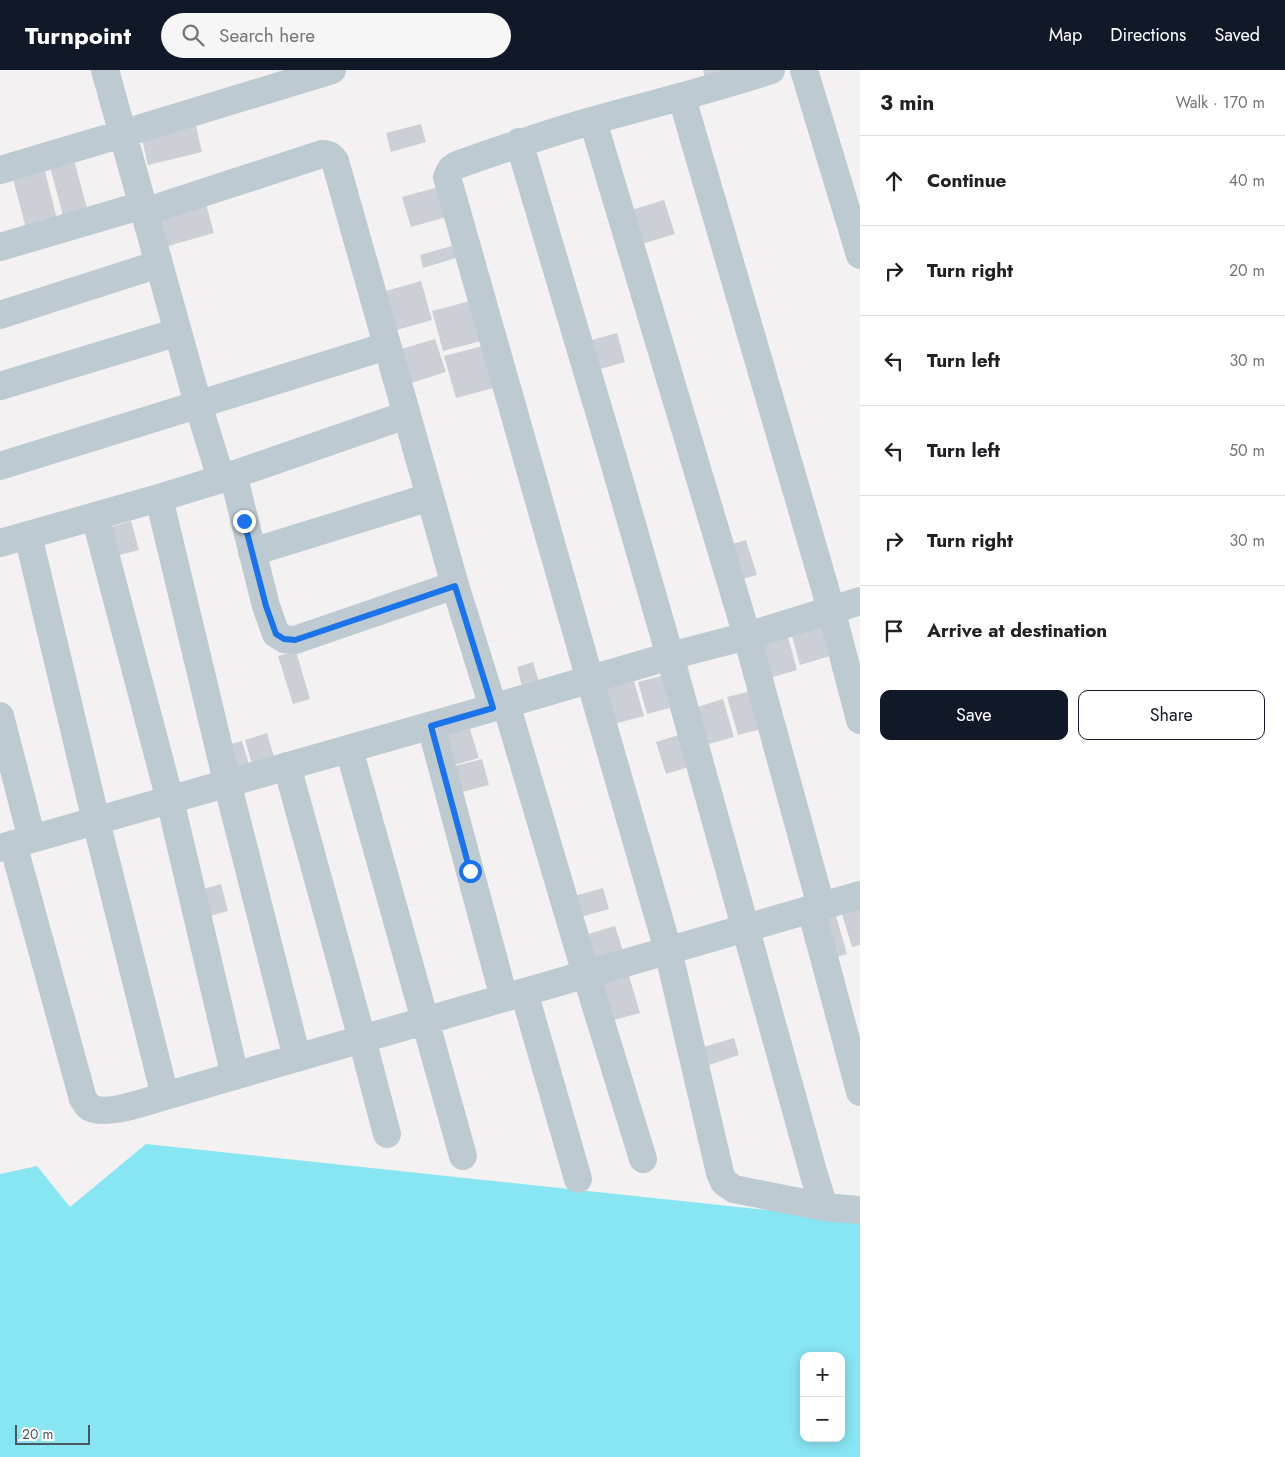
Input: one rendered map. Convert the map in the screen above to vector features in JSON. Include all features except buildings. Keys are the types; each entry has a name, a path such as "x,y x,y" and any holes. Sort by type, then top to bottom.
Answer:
{"street":[{"path":"105,70 198,404 227,476 276,634 284,639 295,640 455,586"},
{"path":"0,170 332,70"},
{"path":"804,70 860,256"},
{"path":"755,73 682,98 519,142 457,165 450,169 447,177 668,950 720,1173 724,1182 734,1190 824,1207 860,1210"},
{"path":"682,98 831,609 860,720"},
{"path":"593,121 747,636 816,907 860,1092"},
{"path":"519,142 670,656 824,1207"},
{"path":"0,247 144,208 322,154 331,156 335,161 455,586 500,706 643,1159"},
{"path":"0,315 159,264"},
{"path":"0,386 178,332"},
{"path":"0,466 387,346"},
{"path":"0,543 159,498 406,415"},
{"path":"252,552 430,497"},
{"path":"159,498 297,1058"},
{"path":"94,516 170,800 235,1076"},
{"path":"28,535 96,821 165,1096"},
{"path":"15,844 670,656 747,636 860,601"},
{"path":"0,716 15,844 83,1099 89,1106 98,1110 111,1110 165,1096 860,894"},
{"path":"431,726 514,995 578,1179"},
{"path":"349,749 463,1156"},
{"path":"287,766 387,1134"}],"water":[{"path":"146,1144 860,1220 860,1457 0,1457 0,1174 37,1166 70,1207"}],"route":[{"path":"244,521 266,606 276,634 284,639 295,640 455,586 493,708 431,726 470,871"}]}
